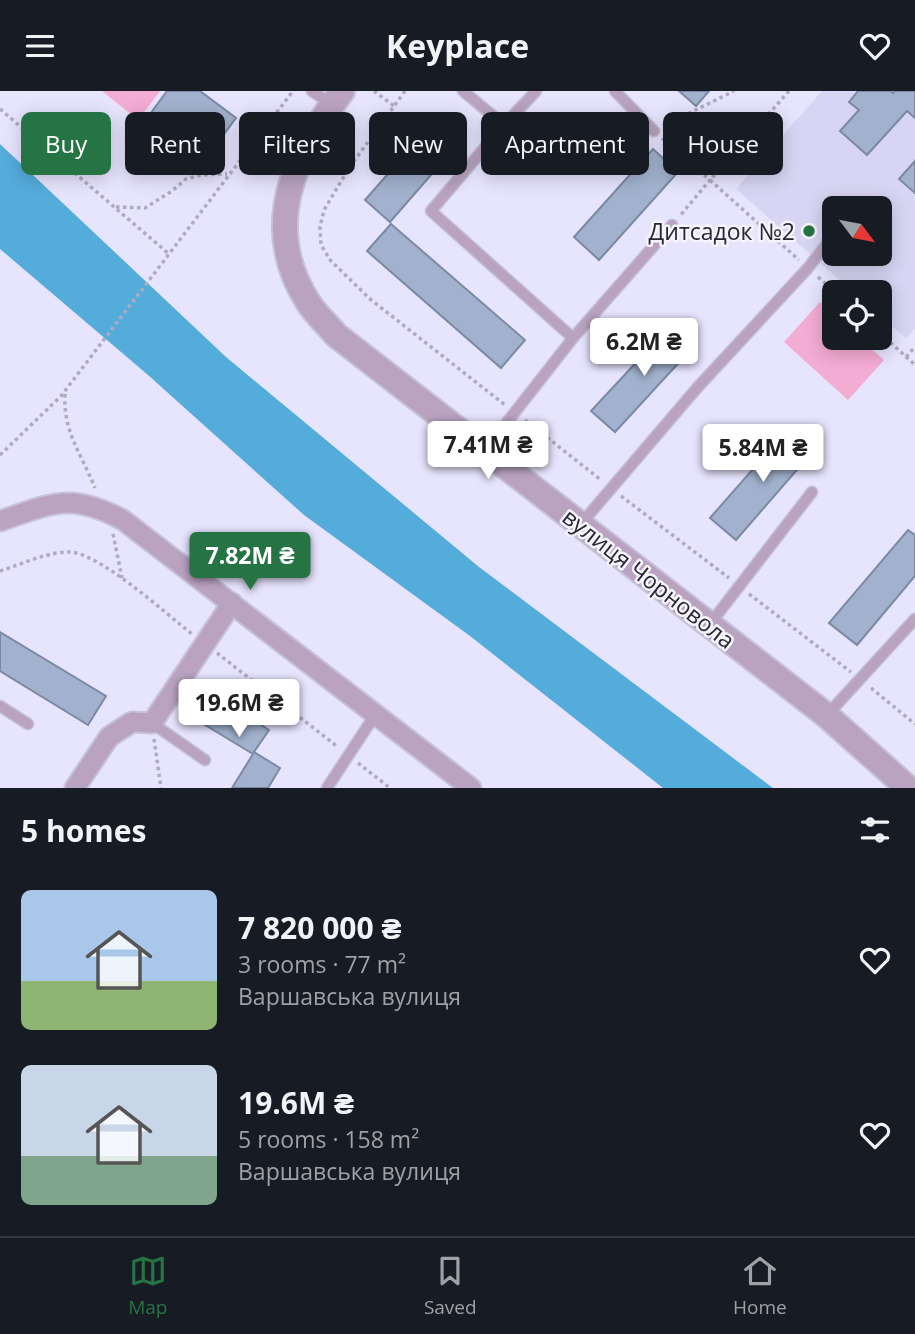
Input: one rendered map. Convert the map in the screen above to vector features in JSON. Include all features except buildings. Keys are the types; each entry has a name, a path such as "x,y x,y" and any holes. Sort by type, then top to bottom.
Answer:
{"street":[{"name":"вулиця Чорновола","path":"328,96 301,154 286,207 285,240 292,272 309,304 336,335 827,715 908,788"},
{"path":"0,521 68,501 85,503 123,520 471,788"},
{"path":"75,788 109,737 132,722 152,723 232,603"}],"lane":[{"path":"463,91 488,112"},
{"path":"516,112 536,91"},
{"path":"615,91 654,131"},
{"path":"481,152 430,211 573,338"},
{"path":"486,450 513,411 573,338 672,225"},
{"path":"580,525 697,388 822,250"},
{"path":"710,624 812,492"},
{"path":"827,715 915,619"},
{"path":"0,706 28,724"},
{"path":"327,788 375,715"},
{"path":"152,723 205,760"}],"path":[{"path":"0,455 65,391 293,91"},
{"path":"374,91 394,106"},
{"path":"405,91 349,168 324,210 320,227 321,245 331,261 370,299 915,725"},
{"path":"734,91 654,131 822,280"},
{"path":"672,225 789,91"},
{"path":"0,109 169,254"},
{"path":"114,207 145,208 186,179 201,175 229,174"},
{"path":"892,344 915,365"},
{"path":"906,356 915,347"},
{"path":"65,391 66,426 113,532 123,580"},
{"path":"152,723 161,788"}],"shaded area":[{"path":"102,91 160,91 144,112 128,112"},
{"name":"Дитсадок №2","path":"822,91 915,91 915,328 906,338 892,326 892,280 839,280 823,266 892,266 892,196 822,196 822,265 736,189 748,175 783,175 783,135"},
{"path":"820,302 822,350 873,350 884,360 848,400 784,342"}],"water":[{"path":"0,144 21,164 21,175 33,175 226,357 479,567 773,788 663,788 470,636 304,515 148,375 0,249"}],"place":[{"name":"Дитсадок №2","path":"809,231"}]}
